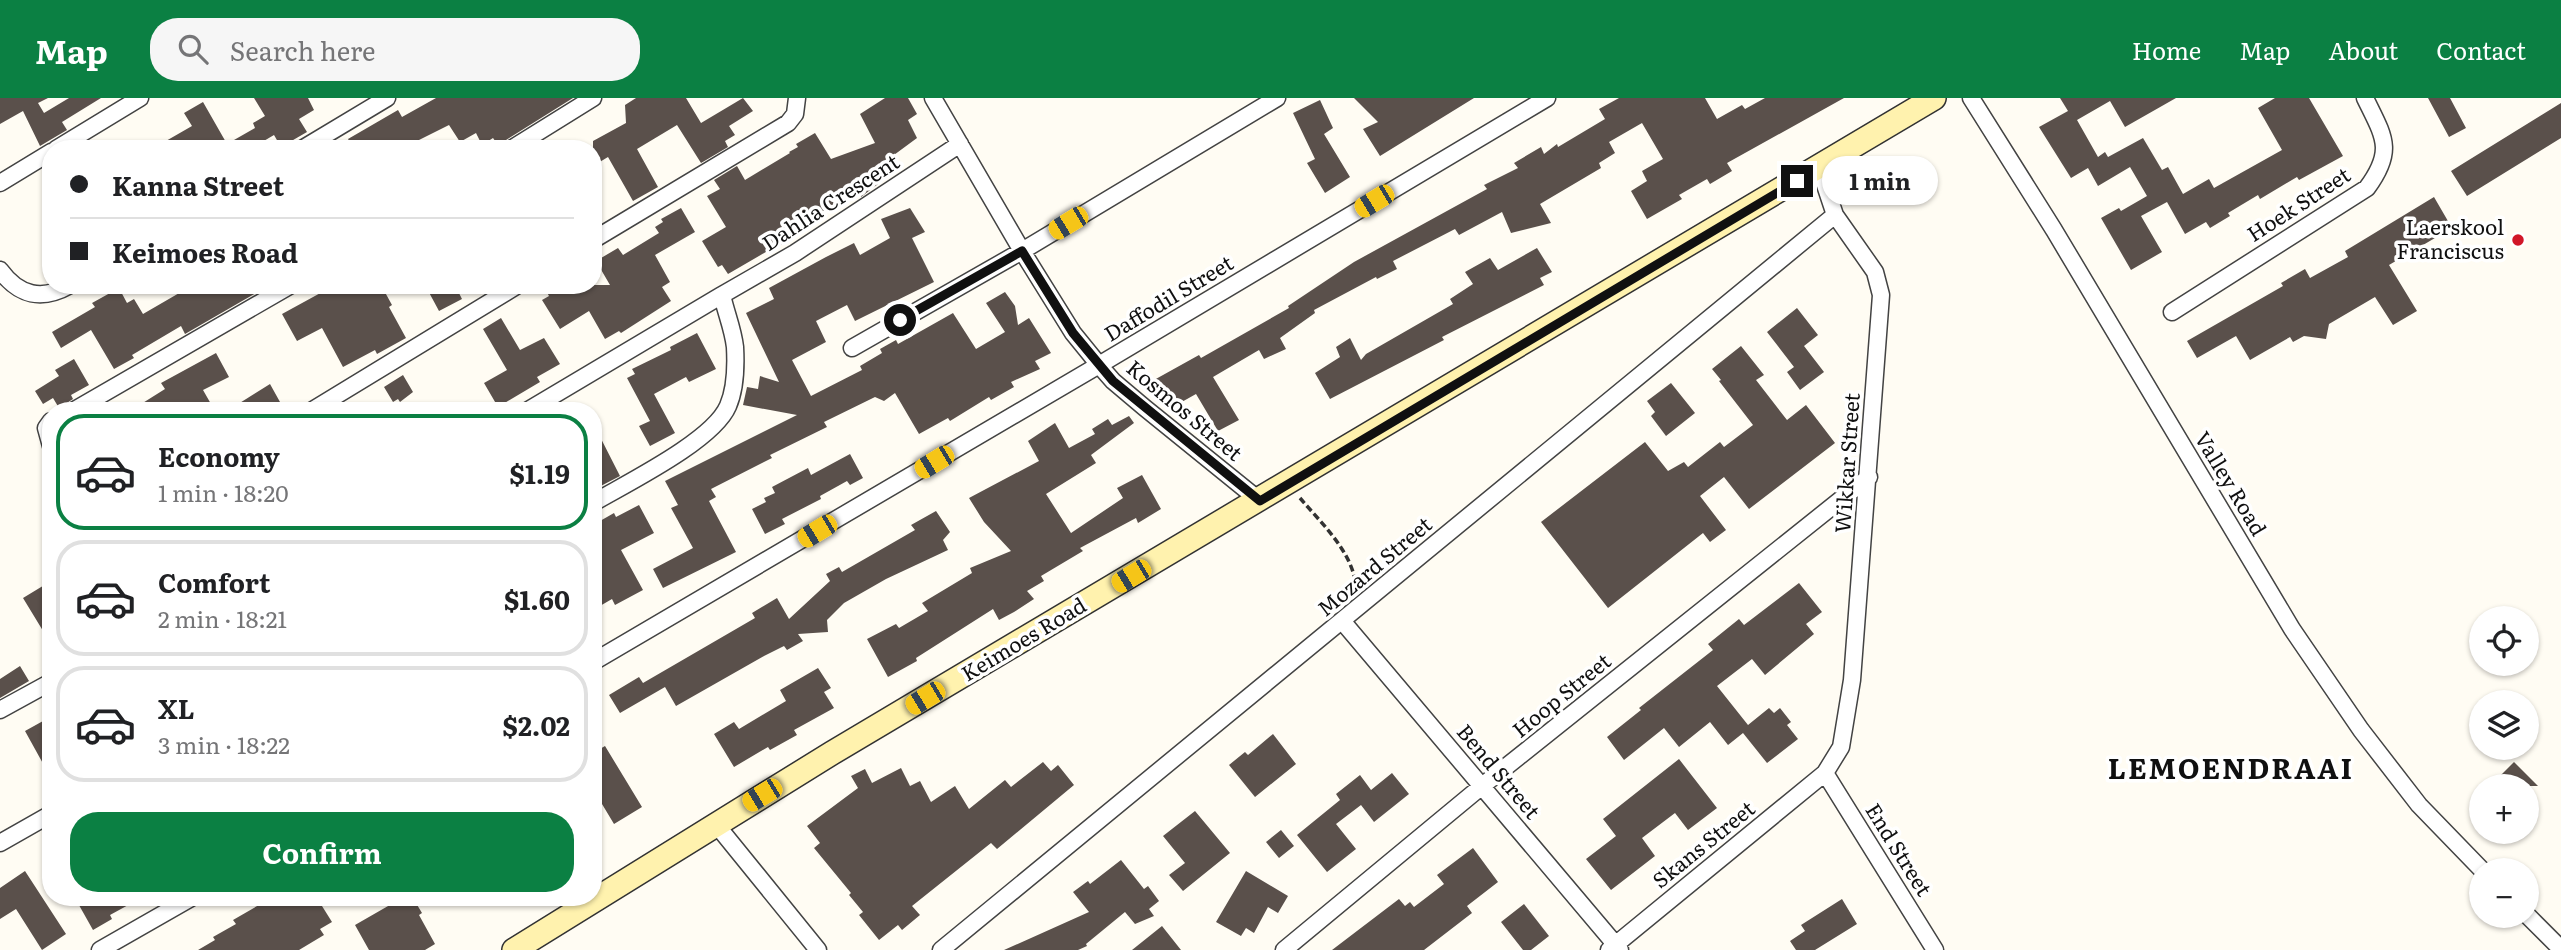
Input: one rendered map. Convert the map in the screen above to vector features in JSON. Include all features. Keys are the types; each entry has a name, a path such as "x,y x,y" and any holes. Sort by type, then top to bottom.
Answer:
{"street":[{"path":"71,140 139,98"},
{"path":"317,140 387,98"},
{"path":"525,140 593,98"},
{"path":"602,235 788,123 795,114 797,98"},
{"name":"Kosmos Street","path":"933,98 1022,251 1073,333 1098,365 1124,390 1260,501"},
{"path":"852,348 1022,251 1277,98"},
{"name":"Daffodil Street","path":"602,657 1547,98"},
{"name":"Keimoes Road","path":"602,897 684,847 715,823 1934,98"},
{"name":"Valley Road","path":"1971,98 2054,230 2292,629 2361,730 2419,805 2470,858"},
{"name":"Hoek Street","path":"2172,312 2367,188 2385,158 2385,142 2365,98"},
{"name":"Dahlia Crescent","path":"542,402 795,253 960,144"},
{"path":"0,183 42,157"},
{"name":"Wikkar Street","path":"1819,167 1835,215 1875,272 1881,295 1869,477 1847,720 1841,747 1825,773"},
{"name":"Mozard Street","path":"941,950 1835,215"},
{"path":"0,270 10,284 33,294 51,294"},
{"path":"89,402 275,294"},
{"path":"330,402 504,294"},
{"path":"602,498 686,448 717,424 728,407 732,393 735,349 730,318 722,295"},
{"name":"Hoop Street","path":"1284,950 1482,786 1869,477"},
{"name":"Bend Street","path":"1349,617 1482,786 1615,948"},
{"path":"0,710 42,687"},
{"name":"Skans Street","path":"1615,948 1825,773"},
{"name":"End Street","path":"1825,773 1934,950"},
{"path":"0,843 42,819"},
{"path":"715,823 818,950"},
{"path":"100,950 177,906"},
{"name":"Keimoes Road","path":"514,950 587,906"},
{"path":"2539,927 2561,948"}],"path":[{"path":"1288,484 1335,540 1352,567 1355,580 1349,617"}],"building":[{"path":"0,98 48,98 38,103 44,113 69,98 101,98 62,122 67,130 50,140 42,140 40,146 23,111 0,124"},
{"path":"254,98 308,98 314,110 299,119 307,132 293,140 277,140 274,135 265,140 234,140 255,128 253,123 265,116"},
{"path":"436,98 573,98 506,140 480,140 476,133 459,140 449,125 419,140 348,139 398,110 402,117"},
{"path":"636,98 686,98 701,123 743,98 753,111 729,126 735,135 725,141 728,147 701,163 677,125 637,149 658,187 633,201 608,157 602,161 602,140 595,140 626,123 625,105"},
{"path":"885,98 908,98 917,114 908,120 917,138 879,166 886,178 861,197 858,191 807,221 810,226 772,251 771,249 728,274 722,265 718,267 702,241 726,227 707,196 720,189 714,180 737,166 745,180 790,153 798,147 796,144 815,133 831,159 875,143 860,114"},
{"path":"1354,98 1474,98 1380,156 1363,129 1378,122"},
{"path":"1619,98 1705,98 1717,119 1742,105 1745,109 1765,98 1844,98 1727,163 1732,171 1710,184 1707,179 1679,195 1682,199 1647,219 1631,191 1647,181 1642,171 1663,159 1642,123 1609,142 1615,153 1599,163 1601,168 1540,204 1551,223 1511,233 1502,212 1459,235 1455,229 1393,261 1397,269 1377,279 1376,277 1314,310 1315,313 1280,338 1286,349 1264,359 1259,350 1213,377 1239,420 1218,431 1196,394 1171,408 1156,396 1154,380 1199,355 1201,358 1289,308 1288,306 1354,262 1487,189 1484,185 1518,168 1514,163 1541,147 1544,154 1557,144 1558,147 1605,119 1599,109"},
{"path":"2060,98 2176,98 2125,127 2110,101 2077,120 2098,157 2105,152 2108,157 2143,138 2162,170 2168,167 2183,194 2209,179 2214,188 2282,150 2258,108 2275,98 2309,98 2343,156 2299,180 2297,177 2260,199 2258,195 2228,213 2230,216 2210,228 2206,222 2185,234 2167,202 2141,216 2162,252 2131,270 2101,218 2119,208 2121,211 2147,196 2130,167 2098,186 2088,168 2071,178 2039,127 2068,111"},
{"path":"2428,98 2450,98 2466,128 2449,137"},
{"path":"1320,100 1333,128 1324,134 1350,177 1325,193 1307,163 1315,159 1293,113"},
{"path":"203,102 225,140 168,140 192,126 184,113"},
{"path":"2561,103 2561,138 2467,196 2451,171"},
{"path":"2434,197 2452,228 2389,265 2417,311 2393,325 2375,297 2329,324 2326,339 2304,336 2293,342 2290,337 2250,360 2236,336 2197,358 2187,341 2283,286 2281,283 2305,269 2310,278 2348,257 2345,251"},
{"path":"681,208 695,232 655,255 670,282 662,287 671,301 621,333 619,331 605,339 589,311 560,329 542,300 549,296 548,294 602,294 602,285 610,285 602,271 602,257 618,248 623,255 659,233 655,227 663,222 661,219"},
{"path":"910,208 925,232 912,238 934,282 855,321 847,305 816,321 826,342 792,360 811,396 862,370 860,366 882,353 880,349 896,340 898,344 953,313 976,349 1005,332 986,303 1005,292 1015,306 1018,325 1029,318 1051,353 1035,361 1040,369 1011,382 1014,387 991,400 989,397 950,421 948,418 919,434 895,393 884,401 875,397 824,422 827,427 770,455 772,458 711,489 716,497 709,501 736,552 663,588 653,569 693,548 671,508 678,505 665,481 797,415 743,405 747,387 758,389 760,376 779,382 746,313 774,299 769,288 826,257 854,243 860,255 890,238 881,219"},
{"path":"1537,248 1552,272 1540,278 1544,285 1330,399 1315,373 1340,357 1336,347 1350,338 1361,360 1366,354 1453,304 1450,299 1473,284 1465,272 1490,258 1498,270"},
{"path":"108,294 122,294 127,303 134,299 143,314 177,294 254,294 185,334 181,326 114,369 91,330 61,348 52,332 95,307 92,303"},
{"path":"319,294 386,294 392,305 389,307 406,338 377,354 375,350 343,367 322,328 297,341 282,314"},
{"path":"430,294 460,294 462,299 439,311"},
{"path":"1797,308 1818,335 1804,346 1824,372 1800,390 1787,372 1794,367 1767,332"},
{"path":"501,318 520,350 544,338 560,364 537,377 540,382 506,402 495,402 484,383 507,370 483,329"},
{"path":"697,333 716,369 689,382 686,377 654,394 675,433 650,446 639,426 650,421 627,378 635,374 632,369 671,350 670,347"},
{"path":"1741,346 1764,375 1756,380 1787,420 1806,405 1835,443 1749,509 1724,477 1700,496 1726,530 1710,542 1703,533 1608,608 1541,522 1645,442 1668,471 1684,462 1688,467 1720,442 1724,447 1753,425 1712,369"},
{"path":"216,353 229,377 203,390 210,402 144,402 165,389 161,383"},
{"path":"74,359 89,385 71,395 73,399 68,402 55,402 53,398 42,402 35,391 59,376 55,370"},
{"path":"403,375 413,392 400,402 398,399 393,402 384,387"},
{"path":"1671,383 1695,413 1666,436 1651,416 1655,412 1647,401"},
{"path":"270,384 280,402 241,402"},
{"path":"1129,416 1134,423 1091,455 1096,463 1046,494 1071,533 1123,498 1117,488 1142,475 1161,509 1138,523 1136,518 1080,548 1083,551 1041,576 1044,581 1027,591 1034,599 1014,612 999,620 993,609 916,658 917,661 888,677 867,639 896,624 899,628 928,611 922,603 972,573 970,568 1011,551 984,522 969,498 1039,461 1028,441 1055,423 1069,448 1095,434 1092,429 1108,419 1112,425"},
{"path":"602,441 620,476 602,485"},
{"path":"850,454 863,478 850,485 847,481 820,496 821,499 782,519 785,524 765,534 752,509 766,502 764,498 775,493 772,487 808,468 811,475"},
{"path":"639,505 654,533 621,550 643,590 615,605 612,599 602,605 602,520 614,513 616,517"},
{"path":"936,511 950,532 943,540 948,550 886,579 844,603 827,620 828,632 798,634 803,641 787,650 784,646 764,656 676,706 665,687 620,713 609,695 639,677 643,683 755,618 752,613 777,598 789,619 830,581 826,574 839,567 842,572 915,530 911,525"},
{"path":"1799,583 1822,612 1806,624 1814,634 1765,675 1752,659 1717,686 1748,725 1769,708 1774,713 1780,708 1791,722 1787,725 1798,739 1767,763 1743,733 1728,745 1710,722 1679,747 1664,728 1624,760 1607,737 1641,710 1639,708 1713,650 1708,644 1739,619 1744,625"},
{"path":"42,586 42,629 23,598"},
{"path":"20,666 29,681 0,698 0,679"},
{"path":"818,668 831,688 824,692 834,708 794,730 797,735 770,750 768,747 734,767 714,734 734,722 739,729 786,701 780,690"},
{"path":"42,722 42,762 25,731"},
{"path":"1273,734 1296,764 1255,797 1229,765 1245,752 1248,755"},
{"path":"605,746 642,807 614,824 602,804 602,748"},
{"path":"1679,759 1717,808 1688,830 1675,813 1642,838 1655,856 1611,890 1586,859 1616,836 1603,819"},
{"path":"1043,762 1051,771 1058,765 1074,785 997,849 991,843 912,906 920,915 902,930 898,925 879,940 859,915 863,912 849,895 851,893 814,848 820,843 807,826 858,788 851,776 865,769 872,783 901,768 910,786 920,781 931,802 955,786 969,809 1005,780 1011,787"},
{"path":"2514,762 2526,774 2502,774"},
{"path":"1392,773 1409,794 1374,822 1361,805 1336,824 1356,849 1327,872 1297,835 1340,800 1336,794 1360,775 1371,790"},
{"path":"1195,811 1230,853 1183,891 1169,875 1185,863 1163,836"},
{"path":"1281,830 1294,846 1279,858 1266,842"},
{"path":"1473,848 1498,882 1467,906 1472,913 1424,950 1332,950 1399,899 1405,906 1410,902 1414,907 1444,884 1437,875"},
{"path":"1121,860 1144,889 1148,886 1159,901 1149,909 1154,916 1135,924 1125,912 1086,944 1087,946 1078,950 1004,950 1089,912 1073,892 1088,881 1090,884"},
{"path":"25,871 42,897 42,906 48,906 66,934 42,950 16,909 0,919 0,888"},
{"path":"1246,871 1288,896 1278,913 1268,907 1254,933 1246,928 1241,936 1216,922"},
{"path":"1842,899 1857,924 1815,950 1796,950 1790,941 1805,931 1801,925"},
{"path":"1524,904 1549,936 1531,950 1523,950 1501,922"},
{"path":"80,906 126,906 110,915 112,919 93,930"},
{"path":"257,906 322,906 332,922 320,929 324,935 299,950 198,950 215,940 213,937 236,924 233,920"},
{"path":"388,906 418,906 422,913 419,915 435,944 425,950 369,950 355,925"},
{"path":"1162,926 1181,950 1132,950"}],"place":[{"name":"Laerskool Franciscus","path":"2518,240"}],"district":[{"name":"LEMOENDRAAI","path":"2231,769"}],"route":[{"path":"900,320 1022,251 1073,333 1113,381 1260,501 1797,181"}]}
